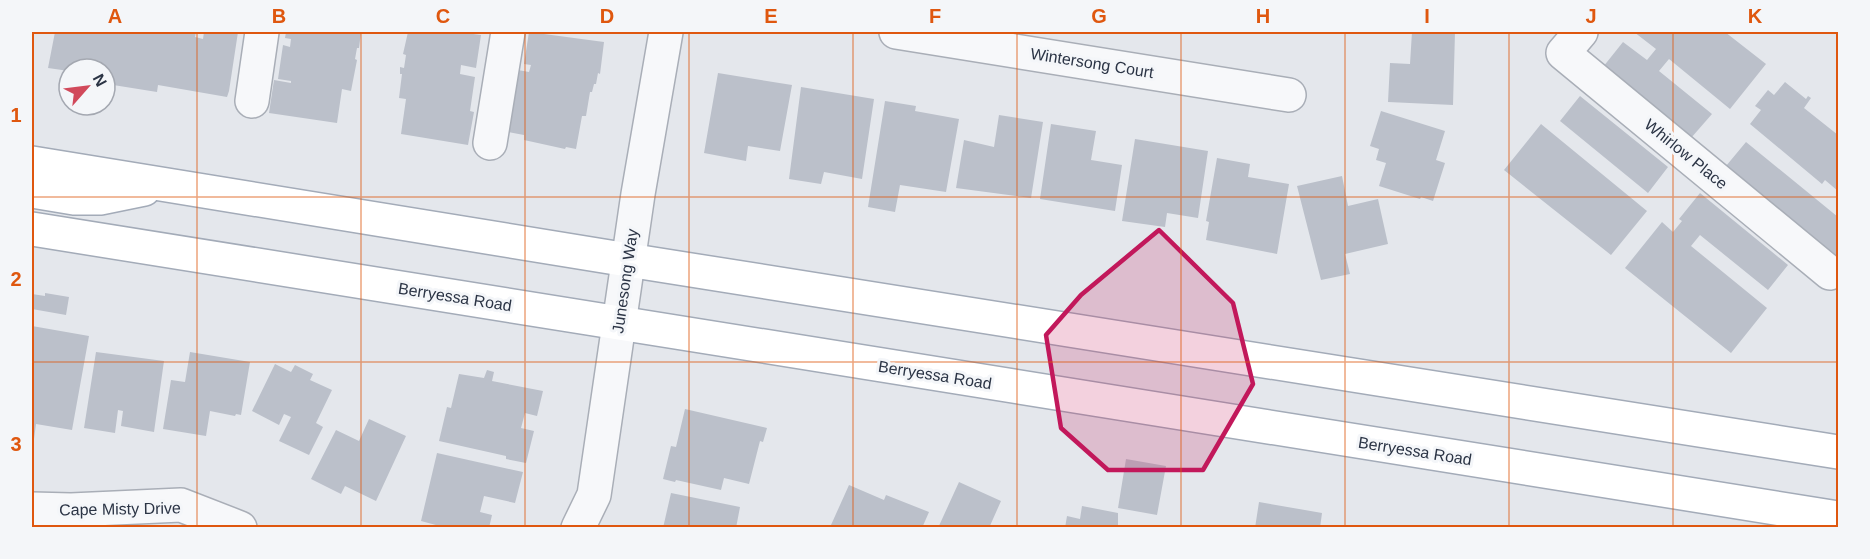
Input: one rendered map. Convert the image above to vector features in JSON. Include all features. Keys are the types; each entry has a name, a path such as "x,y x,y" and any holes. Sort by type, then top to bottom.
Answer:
{"main road":[{"path":"32,163 1839,452"},
{"path":"32,192 74,198 100,198 163,184"},
{"name":"Berryessa Road","path":"32,229 1839,518"}],"street":[{"path":"252,101 262,32"},
{"path":"490,143 508,32"},
{"name":"Junesong Way","path":"578,528 594,495 628,260 666,32"},
{"name":"Wintersong Court","path":"896,32 1289,95"},
{"name":"Whirlow Place","path":"1581,32 1563,53 1830,273"},
{"name":"Cape Misty Drive","path":"32,509 71,510 181,505 240,528"}],"highlighted area":[{"path":"1159,230 1233,303 1253,384 1203,470 1108,470 1061,428 1046,335 1081,295"}],"building":[{"path":"55,32 196,32 195,37 203,39 204,32 238,32 227,97 158,85 157,92 117,86 117,57 57,57 57,69 48,68"},
{"path":"286,32 361,32 351,91 342,89 337,123 269,113 274,80 291,83 291,81 278,79 283,45 290,47 291,39 285,38"},
{"path":"408,32 458,32 481,35 476,68 461,65 460,74 475,77 470,111 474,112 468,145 401,134 406,99 399,98 402,74 400,74 400,67 404,68 406,55 403,54"},
{"path":"529,32 604,42 600,74 598,73 596,84 590,92 586,116 582,116 576,149 566,147 565,149 524,140 524,135 508,132 518,70 529,72 531,65 524,64"},
{"path":"1412,32 1455,32 1453,105 1388,102 1390,63 1410,64"},
{"path":"1634,32 1725,32 1766,64 1730,109 1669,59 1659,71 1712,114 1691,138 1603,67 1623,42 1647,60 1656,49"},
{"path":"718,73 792,85 780,151 748,146 746,161 704,153"},
{"path":"1785,82 1806,99 1808,96 1811,98 1804,108 1838,135 1838,191 1825,180 1822,184 1750,124 1761,110 1755,106 1768,90 1774,95"},
{"path":"801,87 874,99 862,179 824,172 821,184 789,179"},
{"path":"1580,96 1668,167 1648,193 1560,121"},
{"path":"885,101 916,106 915,111 959,119 946,192 900,185 895,212 868,207"},
{"path":"1381,111 1445,131 1436,160 1445,163 1433,201 1379,186 1386,163 1376,160 1379,149 1370,146"},
{"path":"999,115 1043,122 1031,198 956,188 964,140 994,147"},
{"path":"1051,124 1096,131 1091,160 1122,165 1115,211 1040,199"},
{"path":"1541,124 1647,211 1611,255 1504,170"},
{"path":"1135,139 1208,151 1198,218 1167,213 1165,227 1122,221"},
{"path":"1746,142 1838,217 1837,257 1726,166"},
{"path":"1217,158 1250,164 1248,177 1289,184 1277,254 1206,240 1209,222 1206,221"},
{"path":"1342,176 1348,206 1378,199 1388,244 1345,254 1350,274 1321,280 1297,186"},
{"path":"1700,193 1788,265 1768,290 1700,235 1691,246 1767,308 1731,353 1625,268 1662,222 1673,232 1682,221 1679,219"},
{"path":"45,293 69,297 66,315 32,309 32,294 45,296"},
{"path":"32,326 89,336 72,430 36,424 34,439 32,439"},
{"path":"96,352 164,361 154,432 121,426 123,411 118,410 115,433 84,428"},
{"path":"190,352 250,362 241,415 210,411 206,436 163,429 171,380 185,382"},
{"path":"275,364 291,372 295,365 313,374 310,380 332,390 316,423 323,427 309,455 279,441 291,417 284,414 279,425 252,411"},
{"path":"487,370 494,372 492,381 543,391 537,416 525,413 521,428 534,431 526,463 506,459 506,456 439,441 447,407 451,408 459,374 484,378"},
{"path":"685,409 767,428 763,442 760,441 749,484 724,478 721,490 663,479 671,446 676,447"},
{"path":"369,419 406,436 376,501 345,486 341,494 311,479 336,430 359,441"},
{"path":"437,453 523,472 515,503 484,496 480,512 492,515 489,528 447,528 421,521"},
{"path":"1126,459 1166,466 1157,515 1118,508"},
{"path":"959,482 1001,501 989,528 938,528"},
{"path":"849,485 884,500 886,495 929,512 922,528 836,528 831,525"},
{"path":"671,493 740,507 736,528 663,528"},
{"path":"1259,502 1322,513 1320,528 1255,528"},
{"path":"1082,506 1118,513 1118,528 1065,528 1067,516 1080,519"}]}
